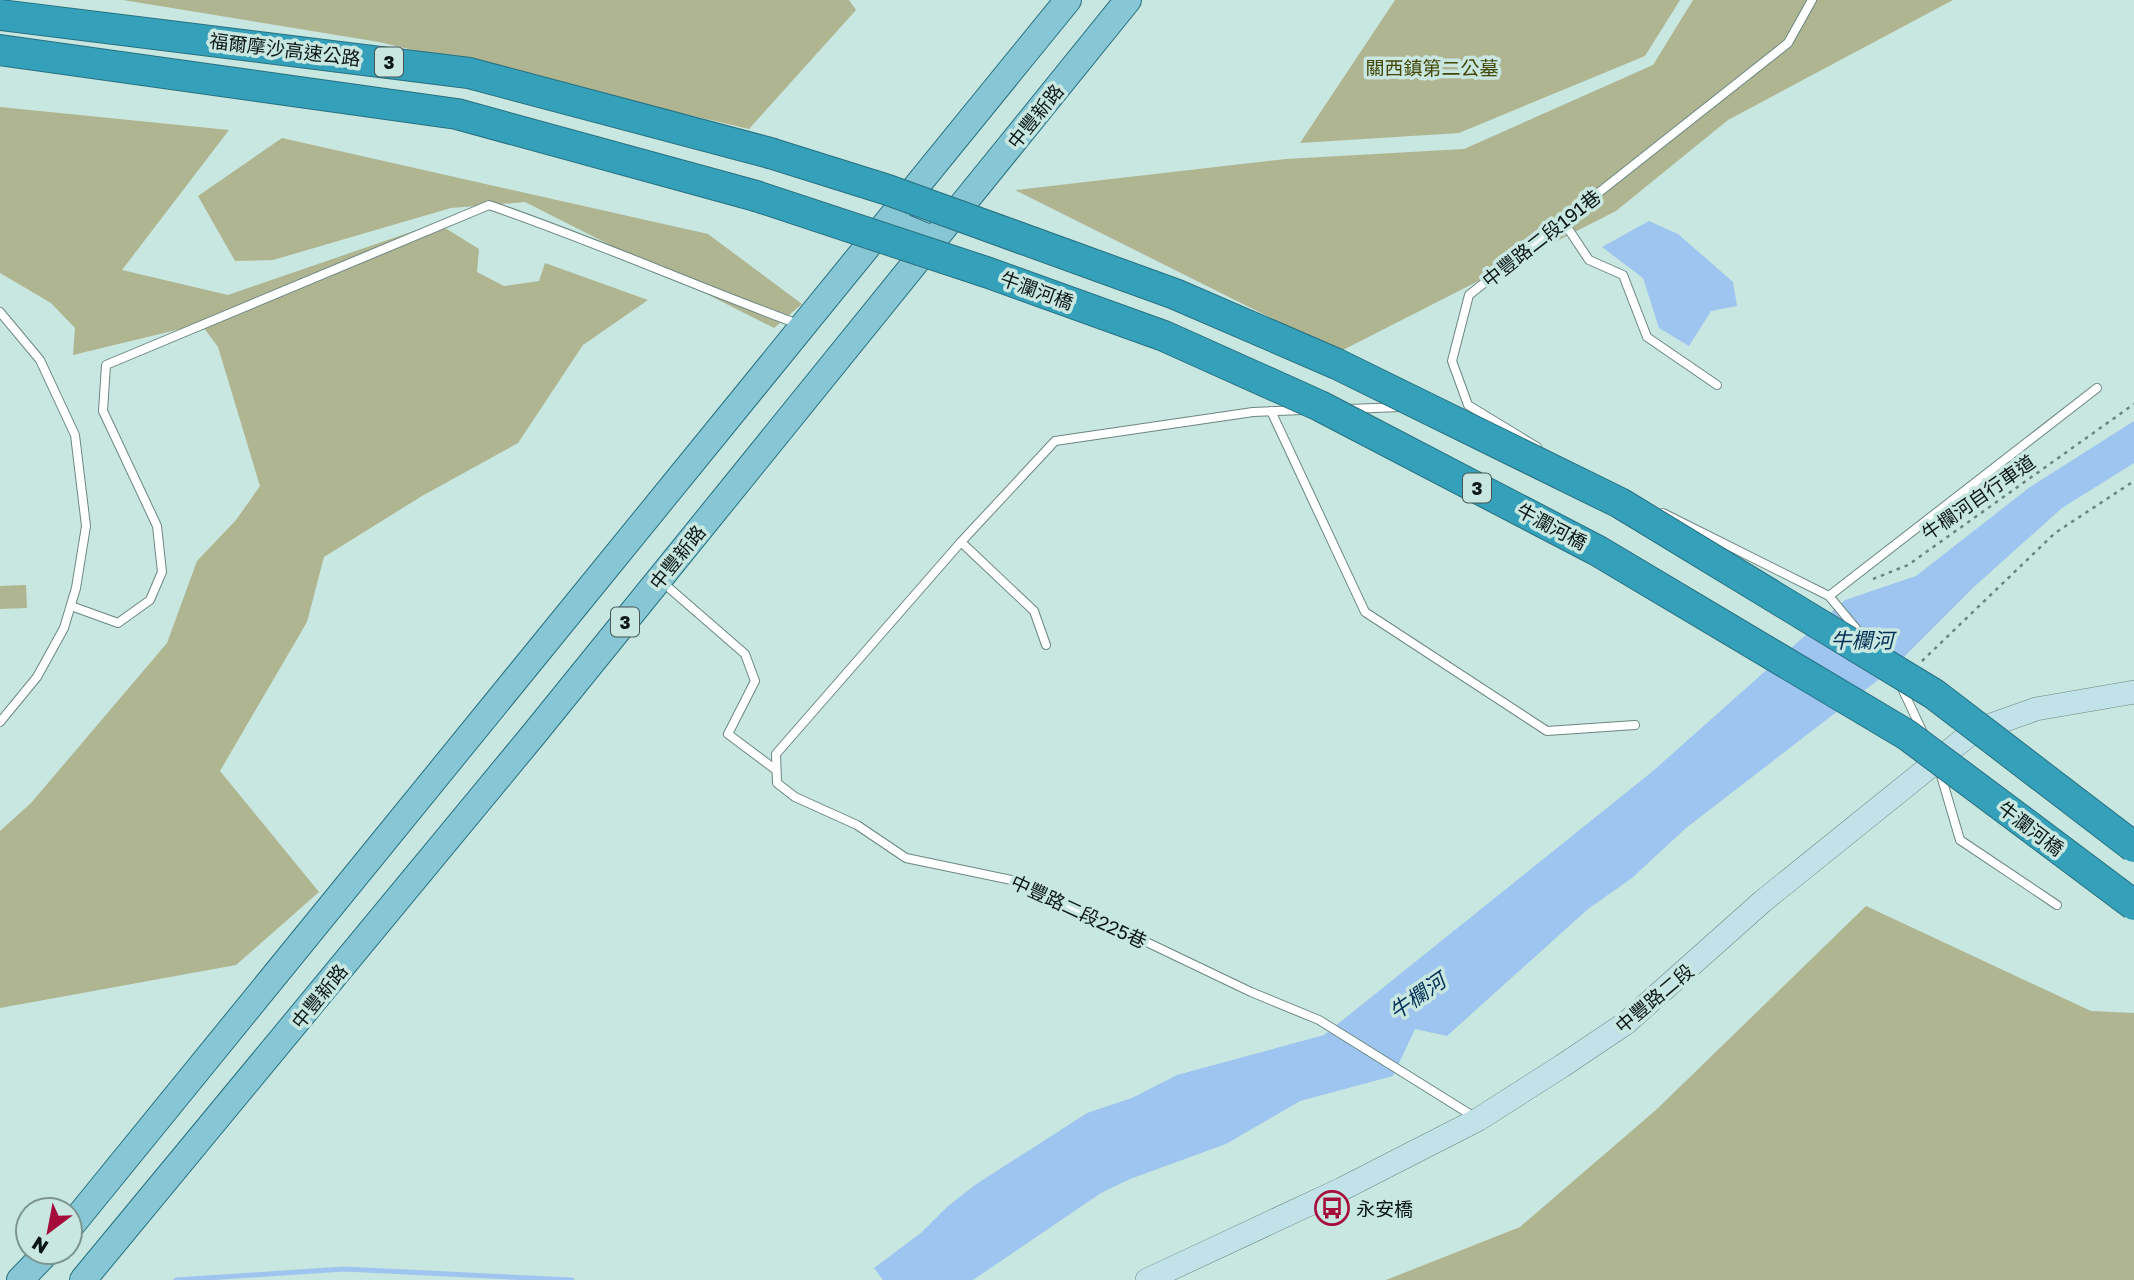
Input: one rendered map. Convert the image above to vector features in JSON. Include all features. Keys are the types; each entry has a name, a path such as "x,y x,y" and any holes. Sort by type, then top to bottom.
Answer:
{"highway":[{"name":"福爾摩沙高速公路","path":"0,15 469,73 770,153 888,190 1175,294 1337,364 1620,503 1934,694 2134,847"},
{"name":"福爾摩沙高速公路","path":"0,50 457,114 756,196"},
{"path":"0,67 265,85"},
{"name":"牛瀾河橋","path":"756,196 989,272 1164,336 1320,405 1598,551 1907,735 2134,905"}],"main road":[{"name":"3","path":"84,1210 803,326 891,222 1068,0"},
{"name":"中豐新路","path":"83,1280 118,1241 659,579 1128,0"},
{"path":"891,222 934,240"},
{"path":"20,1280 37,1266"}],"street":[{"name":"中豐路二段","path":"1147,1280 1342,1188 1479,1119 1626,1023 1763,901 1974,731 2036,709 2134,692"}],"lane":[{"name":"中豐路二段191巷","path":"1468,405 1452,361 1469,295 1788,43 1812,0"},
{"path":"71,606 118,623 150,600 162,572 157,526 103,411 106,365 489,205 558,229 685,282 803,326"},
{"path":"1563,221 1589,260 1623,275 1647,337 1717,385"},
{"path":"0,312 40,360 75,435 86,526 71,606 64,628 37,677 0,722"},
{"path":"1829,596 2097,388"},
{"path":"1455,406 1468,405 1549,454"},
{"path":"776,770 776,754 961,542 1055,441 1271,411 1442,406"},
{"path":"1271,411 1365,612 1547,731 1634,725"},
{"path":"1658,510 1829,596 1898,681 1936,760 1960,840 2057,905"},
{"path":"961,542 1034,611 1046,645"},
{"name":"中豐路二段225巷","path":"659,579 745,654 755,681 728,734 776,770 778,783 785,791 858,825 906,858 1021,882 1251,992 1319,1020 1412,1075 1479,1119"}],"path":[{"name":"牛欄河自行車道","path":"1863,583 1908,565 2134,404"},
{"path":"1898,681 2055,533 2134,481"}],"green space":[{"path":"123,0 849,0 856,10 749,129 379,42"},
{"name":"關西鎮第二公墓","path":"1395,0 1680,0 1645,56 1459,133 1300,143"},
{"path":"1693,0 1953,0 1728,120 1616,211 1339,352 1015,190 1286,159 1464,149 1653,65"},
{"path":"0,107 229,130 122,270 228,295 437,223 479,249 477,272 504,286 539,281 545,263 648,300 583,345 518,443 422,496 324,557 307,622 220,771 319,892 236,965 0,1008 0,831 31,803 167,643 197,561 236,520 260,486 218,347 201,324 73,355 75,328 51,303 0,273"},
{"path":"282,138 708,234 802,304 774,328 525,202 451,208 273,260 235,261 198,196"},
{"path":"26,585 27,608 0,609 0,586"},
{"path":"1866,906 2091,1011 2134,1013 2134,1280 1386,1280 1520,1227 1657,1109"}],"water":[{"path":"1649,221 1678,234 1733,282 1737,306 1711,311 1689,346 1659,328 1643,278 1602,247"},
{"name":"牛欄河","path":"2134,421 2134,463 2062,508 1975,586 1891,670 1686,828 1632,878 1588,909 1447,1036 1415,1029 1393,1076 1300,1101 1226,1144 1130,1179 1101,1193 973,1280 883,1280 874,1268 922,1232 947,1207 975,1185 1087,1113 1132,1098 1177,1075 1324,1035 1653,771 1845,600 1916,576 2030,487"}],"waterway":[{"name":"牛欄河","path":"176,1280 344,1269 572,1280"}],"place":[{"name":"永安橋","path":"1332,1208"}]}
